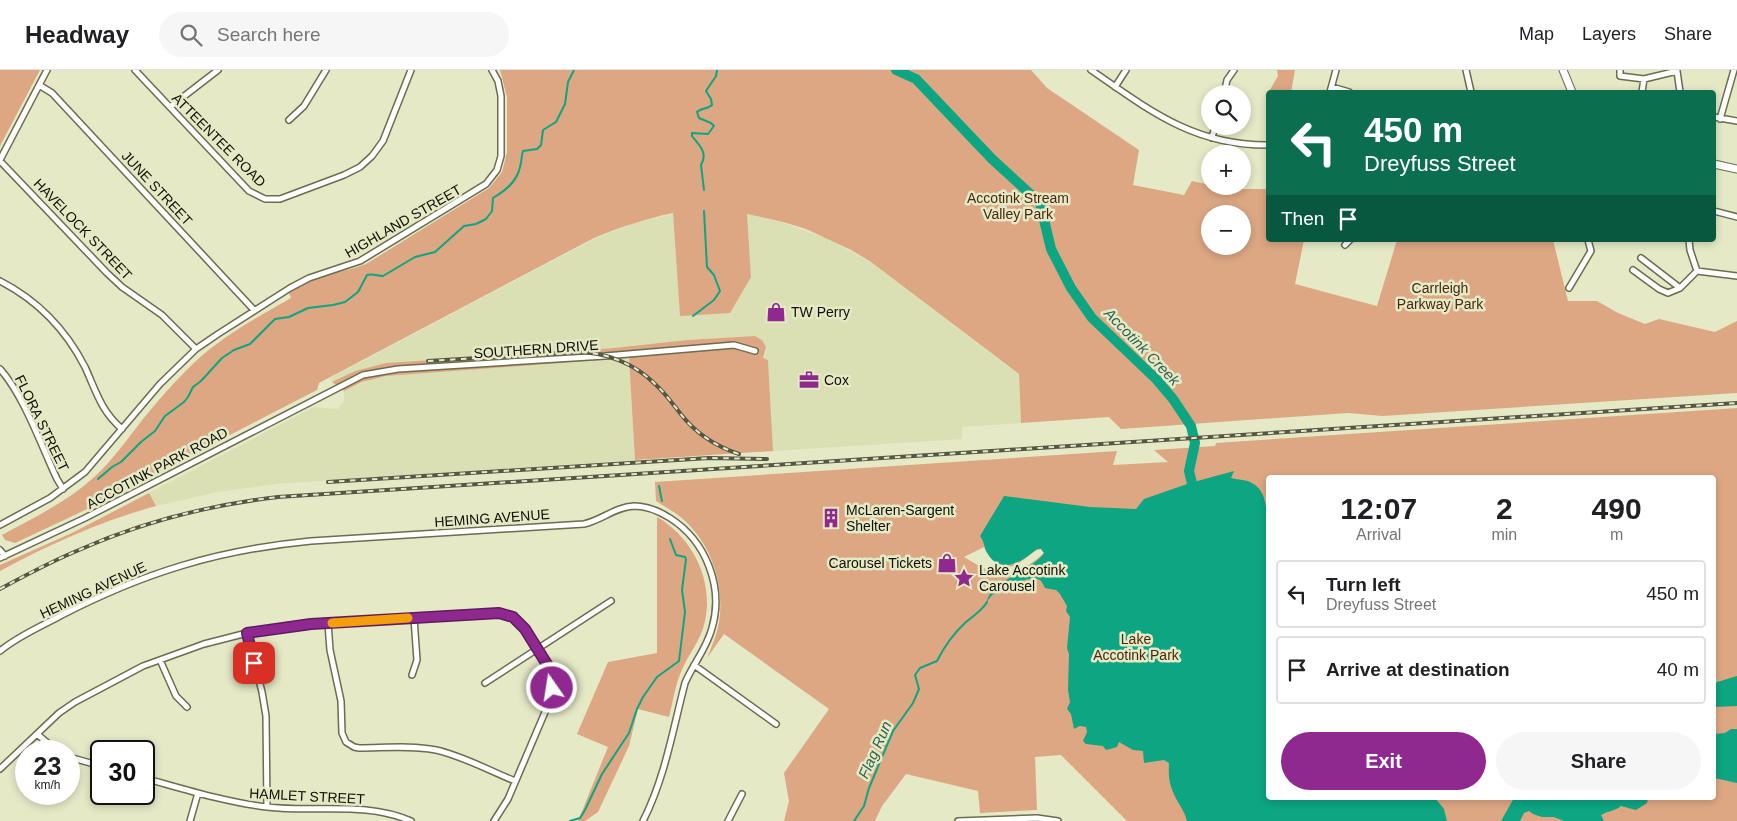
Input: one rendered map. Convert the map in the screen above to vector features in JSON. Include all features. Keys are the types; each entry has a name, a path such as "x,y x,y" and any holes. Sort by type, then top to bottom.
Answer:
{"street":[{"path":"0,161 47,70"},
{"name":"ATTEENTEE ROAD","path":"135,70 248,191 260,198 274,200 344,175 369,160 386,135 412,70"},
{"path":"170,107 218,70"},
{"path":"289,120 301,110 326,70"},
{"name":"HIGHLAND STREET","path":"0,525 38,505 90,468 160,384 196,349 254,310 309,278 360,261 471,195 490,180 499,165 501,147 501,96 498,82 492,70"},
{"path":"1091,70 1168,121 1193,132 1212,138 1245,144 1266,145"},
{"path":"1115,87 1126,70"},
{"path":"1226,85 1234,70"},
{"path":"1331,90 1336,70"},
{"path":"1466,70 1471,90"},
{"path":"1563,70 1571,90"},
{"path":"1720,119 1734,70"},
{"path":"1620,73 1644,79 1677,71 1680,90"},
{"path":"1642,90 1644,79"},
{"name":"JUNE STREET","path":"40,85 52,93 254,310"},
{"path":"1716,118 1737,121"},
{"name":"HAVELOCK STREET","path":"0,161 107,273 122,287 162,314 196,349"},
{"path":"1716,164 1737,169"},
{"path":"1716,212 1737,217"},
{"path":"1345,245 1348,242"},
{"path":"1569,288 1591,251 1589,242"},
{"path":"1689,242 1697,271"},
{"path":"1641,258 1680,288"},
{"path":"1634,270 1659,289 1668,293 1680,288 1697,271"},
{"path":"1697,271 1737,276"},
{"path":"0,281 37,306 65,335 85,368 105,412 122,430"},
{"name":"SOUTHERN DRIVE","path":"324,396 363,375 398,369 605,356 734,344 755,351"},
{"name":"FLORA STREET","path":"0,369 20,398 63,489"},
{"name":"ACCOTINK PARK ROAD","path":"3,557 77,522 324,396"},
{"name":"HEMING AVENUE","path":"0,650 30,632 118,588 177,566 222,554 303,542 584,524 619,509 635,506 657,511 680,526 698,546 710,568 715,592 714,620 707,643 685,683 658,786 643,821"},
{"path":"0,550 3,557"},
{"path":"485,683 610,601"},
{"path":"0,769 59,713 75,702 127,674 204,644 247,633 286,627 495,612 513,617 520,623 550,670 552,692 515,782 503,808 494,821"},
{"path":"412,675 416,660 414,618"},
{"path":"328,623 330,650 341,701 342,733 343,738 350,745 359,748 419,748 438,751 456,756 515,782"},
{"path":"247,633 266,716 267,807"},
{"path":"160,660 176,696 187,707"},
{"path":"694,665 776,724"},
{"path":"37,734 44,740"},
{"name":"HAMLET STREET","path":"155,781 236,802 267,807 354,808 387,813 411,821"},
{"path":"190,821 198,793"},
{"path":"728,821 742,794"},
{"path":"958,821 1037,818 1058,821"}],"shaded area":[{"path":"673,214 680,316 751,277 747,214 781,222 826,238 875,265 1019,375 1021,423 962,427 962,439 773,451 768,360 763,358 766,347 761,339 753,336 687,340 614,348 386,363 355,371 332,382 330,378 596,238 634,223"},
{"path":"629,358 635,460 276,484 217,492 156,506 149,493 314,407 338,409 344,401 344,391 374,378 393,375"},
{"path":"1234,471 1231,478 1248,481 1256,485 1264,499 1266,509 1266,800 1437,800 1444,809 1447,821 1187,821 1171,788 1169,763 1164,760 1144,763 1143,751 1133,750 1119,742 1117,747 1106,750 1103,746 1086,744 1083,741 1087,732 1086,727 1080,726 1074,729 1071,714 1067,709 1070,702 1068,690 1069,654 1067,648 1070,617 1066,611 1067,606 1060,594 1056,590 1045,588 1040,580 1032,578 996,591 987,602 995,588 1030,565 1044,553 1041,549 1037,549 1024,559 1010,565 1004,565 991,559 980,536 1004,496 1090,507 1136,509 1144,499 1190,483"},
{"path":"1737,676 1737,706 1716,707 1716,682"},
{"path":"1731,729 1737,729 1737,783 1716,778 1716,734 1725,733"},
{"path":"1513,800 1648,800 1647,803 1636,810 1621,806 1601,815 1604,821 1564,821 1554,817 1542,817 1529,811 1524,813 1520,821 1501,821"}],"green space":[{"path":"0,70 40,70 0,146"},
{"name":"Accotink Stream Valley Park","path":"500,70 1031,70 1047,88 1139,150 1133,185 1184,195 1192,181 1201,183 1201,195 1251,195 1251,189 1266,189 1266,242 1304,242 1295,284 1377,306 1396,242 1553,242 1568,301 1597,301 1618,313 1645,324 1659,319 1715,332 1737,321 1737,393 1383,416 1348,413 1121,429 1109,417 1021,423 1019,374 871,262 851,250 806,229 747,214 751,277 730,313 680,316 673,213 613,230 594,238 319,383 317,390 81,512 15,543 5,540 2,535 60,503 92,479 118,452 172,385 197,360 219,342 291,298 289,293 300,286 320,277 366,264 489,188 502,172 507,152 507,97","holes":["241,424 88,504 88,503"]},
{"path":"1277,70 1295,70 1291,90 1270,90 1278,76"},
{"path":"755,336 762,340 766,347 763,358 768,360 773,451 635,460 629,358 386,376 362,382 344,391 332,382 355,371 386,363 614,348 687,340"},
{"name":"Lake Accotink Park","path":"1737,408 1737,821 1127,821 1061,755 1035,757 1037,810 980,813 978,791 906,774 882,806 875,821 784,821 789,801 784,773 829,709 724,634 707,658 717,631 720,614 719,585 716,571 711,558 696,533 675,513 656,501 655,482 1117,451 1113,465 1168,462 1154,450 1215,446 1216,443","holes":["984,547 994,561 1009,567 1014,566 1036,551 1041,549 1044,553 1023,568 998,574 964,557"]},
{"path":"149,493 156,506 76,534 0,571 0,565 74,532"},
{"path":"657,517 681,536 698,561 706,590 707,606 705,621 701,635 679,677 669,717 638,709 629,746 598,812 585,821 578,821 608,747 577,734 608,662 657,653"}],"waterway":[{"path":"98,479 121,462 155,431 165,416 184,402 193,387 222,358 234,350 250,344 275,319 289,317 308,308 345,302 358,292 367,275 383,276 415,257 435,252 464,226 476,224 486,219 492,211 493,198 506,189 516,177 521,165 523,151 537,149 541,145 543,130 556,122 565,104 568,82 574,70"},
{"path":"704,190 701,165 704,157 692,133 708,134 714,126 699,118 697,112 712,105 706,91 716,76 717,70"},
{"name":"Accotink Creek","path":"896,70 916,79 992,159 1040,203 1051,249 1071,288 1092,318 1156,379 1173,399 1191,426 1195,443 1189,471 1195,496"},
{"path":"693,316 714,300 720,291 714,275 707,267 704,211"},
{"path":"659,486 662,501"},
{"path":"570,821 580,818 585,810 602,774 629,733 643,697 657,677 679,661 685,612 682,590 686,559 676,555 670,539"},
{"name":"Flag Run","path":"854,821 864,806 869,788 893,731 913,703 919,689 915,675 920,668 937,661 954,635 987,602"}],"railway":[{"path":"428,361 576,352 598,354 618,360 638,370 662,391 699,433 714,443 739,454"},
{"path":"0,589 59,559 103,540 151,523 201,510 278,497 1737,403"},
{"path":"328,482 709,458 767,459"}],"slow traffic":[{"path":"332,623 408,618"}],"place":[{"name":"TW Perry","path":"776,312"},
{"name":"Cox","path":"809,380"},
{"name":"McLaren-Sargent Shelter","path":"831,518"},
{"name":"Carousel Tickets","path":"947,563"},
{"name":"Lake Accotink Carousel","path":"964,578"}],"route":[{"path":"254,663 247,633 311,624 495,612 513,617 525,629 546,661 551,675 552,688"}],"park label":[{"name":"Carrleigh Parkway Park","path":"1440,296"}]}
